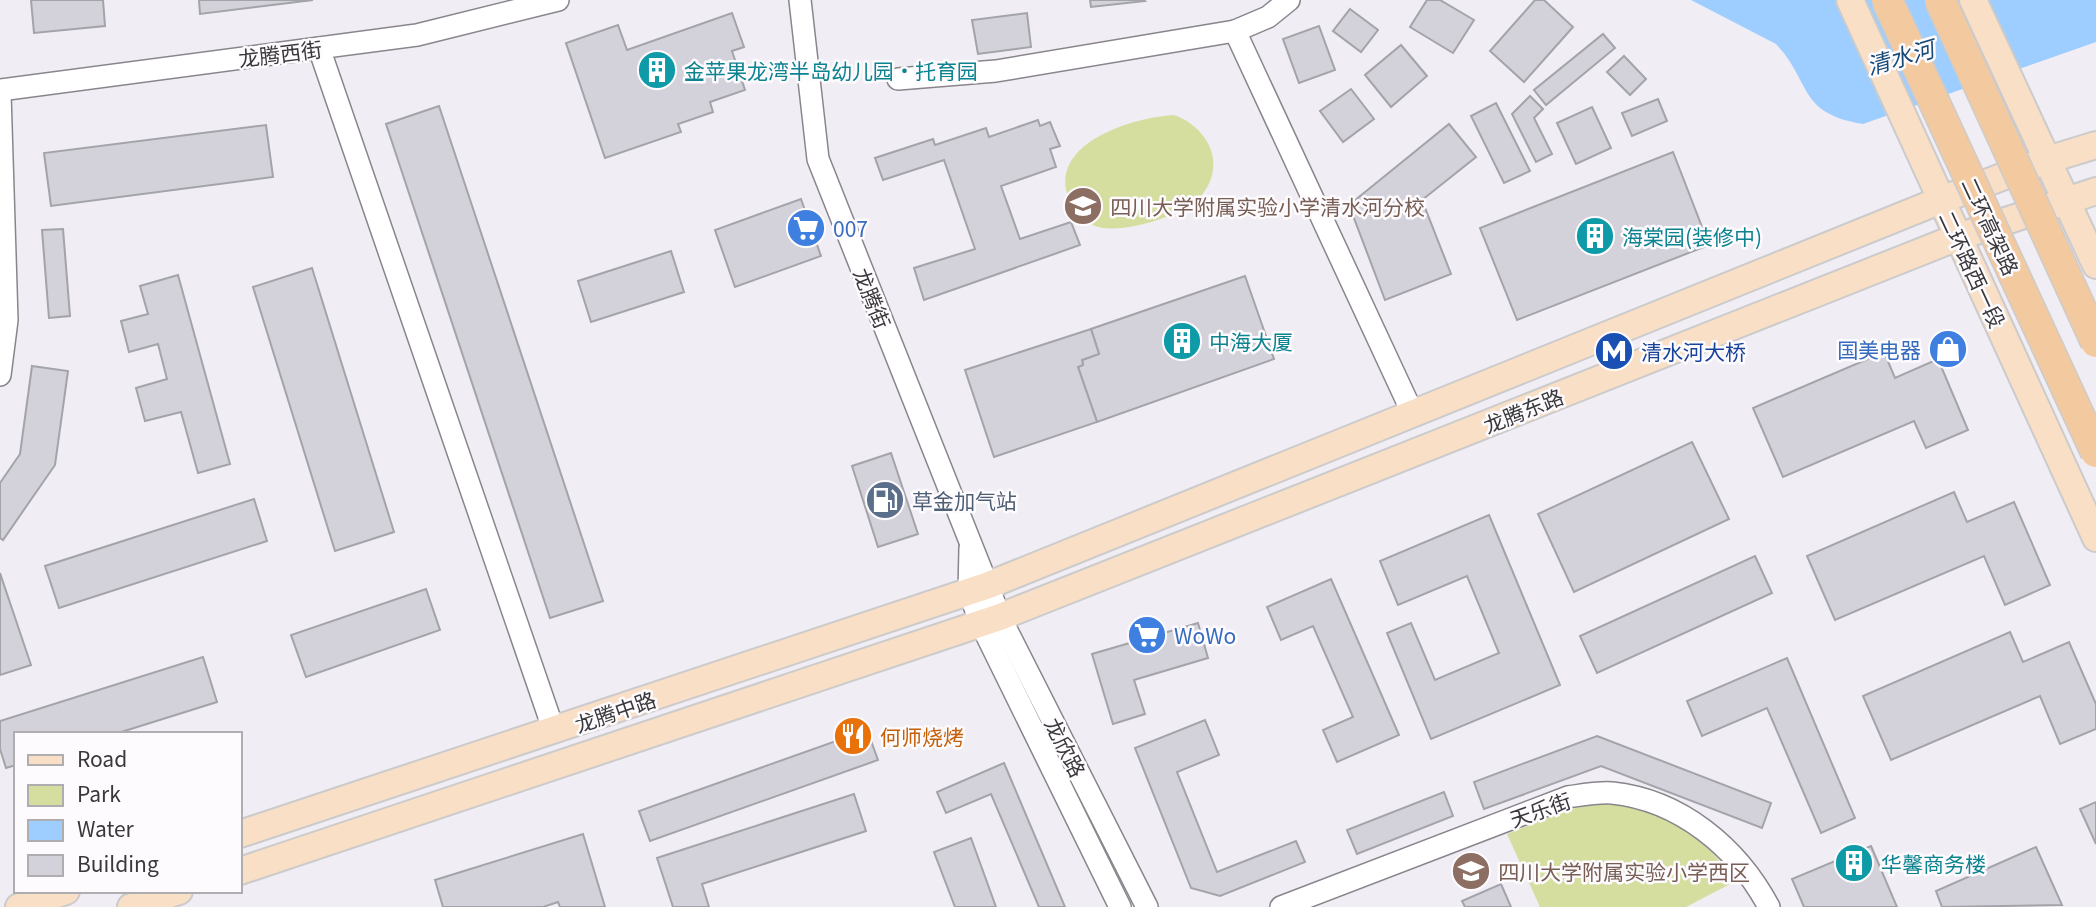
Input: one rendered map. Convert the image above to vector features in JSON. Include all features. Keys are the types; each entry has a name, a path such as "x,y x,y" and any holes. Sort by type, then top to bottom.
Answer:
{"highway":[{"name":"二环高架路","path":"1887,0 2096,452"},
{"path":"1940,0 2096,342"}],"main road":[{"name":"二环路西一段","path":"1850,0 2096,538"},
{"path":"1973,0 2096,265"},
{"name":"龙腾东路","path":"979,588 1941,200 2047,160 2096,145"},
{"name":"龙腾东路","path":"991,620 1958,237 2096,191"},
{"name":"龙腾中路","path":"242,833 979,588"},
{"name":"龙腾中路","path":"242,870 991,620"},
{"path":"19,907 60,893"},
{"path":"131,907 173,893"}],"street":[{"name":"龙腾西街","path":"0,92 417,35 558,0"},
{"name":"龙腾街","path":"800,0 818,159 971,539 979,588"},
{"path":"898,79 996,71 1234,31 1268,17 1289,0"},
{"path":"1234,31 1412,412"},
{"path":"319,48 554,731"},
{"path":"0,92 7,320 0,375"},
{"name":"龙欣路","path":"979,588 991,620 1147,907"},
{"path":"991,620 1121,907"},
{"name":"天乐街","path":"1281,907 1568,797 1610,793 1643,799 1710,831 1769,907"}],"green space":[{"path":"1174,115 1196,128 1210,148 1213,171 1202,195 1193,203 1166,217 1134,226 1104,228 1093,225 1080,216 1073,208 1067,193 1066,175 1072,159 1101,135 1139,121"},
{"path":"1603,803 1647,812 1679,824 1707,846 1734,882 1686,907 1540,907 1507,834 1571,809"}],"water":[{"name":"清水河","path":"1691,0 2096,0 2096,42 1863,124 1842,119 1816,104 1776,44"}],"building":[{"path":"31,0 103,0 105,26 34,33"},
{"path":"199,0 313,0 200,14"},
{"path":"1090,0 1144,0 1145,1 1091,7"},
{"path":"1427,0 1440,0 1474,20 1453,53 1410,27"},
{"path":"1535,0 1544,0 1573,27 1524,82 1490,51"},
{"path":"1350,9 1378,30 1361,52 1333,31"},
{"name":"金苹果龙湾半岛幼儿园·托育园","path":"732,13 744,47 732,51 745,90 710,102 713,112 678,124 681,132 605,158 566,43 618,25 627,50"},
{"path":"1027,13 1031,47 978,54 972,20"},
{"path":"1319,26 1335,70 1299,83 1283,39"},
{"path":"1603,34 1615,48 1546,105 1534,90"},
{"path":"1401,45 1427,76 1391,107 1365,75"},
{"path":"1624,56 1646,79 1630,95 1607,72"},
{"path":"1351,89 1374,119 1343,142 1320,111"},
{"path":"1530,96 1543,109 1534,118 1552,154 1536,162 1512,114"},
{"path":"1658,99 1667,121 1632,136 1622,113"},
{"path":"1496,103 1530,171 1504,183 1471,116"},
{"path":"439,106 603,601 550,618 386,124"},
{"path":"1592,107 1611,148 1576,164 1557,123"},
{"path":"1038,120 1040,126 1050,122 1060,146 1050,149 1056,167 1001,186 1020,239 1071,222 1080,245 924,300 914,268 975,249 944,160 883,180 875,158 933,139 935,145 986,128 989,137"},
{"path":"1449,124 1476,157 1422,200 1451,274 1385,300 1349,205"},
{"path":"266,125 273,177 51,206 44,153"},
{"name":"海棠园(装修中)","path":"1673,152 1709,245 1517,320 1480,228"},
{"path":"801,199 821,256 735,287 715,230"},
{"path":"63,229 70,316 49,318 42,230"},
{"path":"671,251 684,292 591,322 578,281"},
{"path":"312,268 394,532 335,551 253,287"},
{"path":"178,275 230,464 198,473 181,412 145,421 136,388 167,379 158,344 129,352 121,321 148,314 140,286"},
{"name":"中海大厦","path":"1245,276 1274,359 1097,422 1078,367 1083,365 1082,360 1099,354 1091,329"},
{"path":"1091,329 1099,354 1082,360 1083,365 1078,367 1097,422 994,457 965,370"},
{"path":"1884,352 1895,378 1938,359 1968,430 1926,448 1914,421 1783,477 1753,408"},
{"path":"32,366 68,371 55,465 3,540 0,538 0,483 20,454"},
{"path":"1692,442 1729,519 1574,592 1538,514"},
{"name":"草金加气站","path":"891,453 918,534 878,547 852,466"},
{"path":"1954,492 1967,522 2014,502 2050,585 2005,605 1984,556 1835,620 1807,556"},
{"path":"254,499 267,541 59,608 45,566"},
{"path":"1489,515 1560,685 1431,739 1387,633 1411,623 1435,680 1499,653 1467,576 1398,605 1380,561"},
{"path":"1755,556 1772,593 1597,673 1580,636"},
{"path":"0,573 31,665 0,675"},
{"path":"1331,579 1399,735 1337,762 1323,730 1353,717 1313,626 1281,640 1267,607"},
{"path":"426,589 440,630 306,677 291,635"},
{"path":"1198,623 1208,658 1134,680 1145,714 1113,724 1092,654"},
{"path":"2010,632 2023,662 2069,642 2096,704 2096,729 2060,744 2040,696 1891,760 1863,696"},
{"path":"203,657 217,702 121,732 14,732 14,766 6,768 0,749 0,721"},
{"path":"1787,658 1855,818 1821,833 1767,708 1702,736 1687,701"},
{"path":"1205,720 1219,755 1177,772 1217,872 1296,841 1305,862 1220,896 1191,888 1135,748"},
{"path":"867,730 878,760 650,841 639,811"},
{"path":"1597,736 1771,803 1762,828 1601,766 1484,809 1474,782"},
{"path":"1004,763 1065,907 1039,907 991,794 946,813 937,792"},
{"path":"1444,792 1453,816 1357,854 1347,830"},
{"path":"854,794 866,831 702,884 709,907 673,907 657,858"},
{"path":"2096,802 2096,844 2080,809"},
{"path":"583,834 605,907 560,907 558,902 543,907 443,907 435,880"},
{"path":"971,838 996,907 955,907 934,852"},
{"name":"华馨商务楼","path":"1871,846 1897,907 1804,907 1792,879"},
{"path":"2036,847 2062,905 1942,907 1936,891"},
{"path":"1501,884 1511,907 1465,907 1462,901"}],"place":[{"name":"金苹果龙湾半岛幼儿园·托育园","path":"657,70"},
{"name":"四川大学附属实验小学清水河分校","path":"1083,206"},
{"name":"007","path":"806,228"},
{"name":"海棠园(装修中)","path":"1595,236"},
{"name":"中海大厦","path":"1182,341"},
{"name":"国美电器","path":"1948,349"},
{"name":"清水河大桥","path":"1614,351"},
{"name":"草金加气站","path":"885,500"},
{"name":"WoWo","path":"1147,635"},
{"name":"何师烧烤","path":"853,736"},
{"name":"华馨商务楼","path":"1854,863"},
{"name":"四川大学附属实验小学西区","path":"1471,871"}]}
